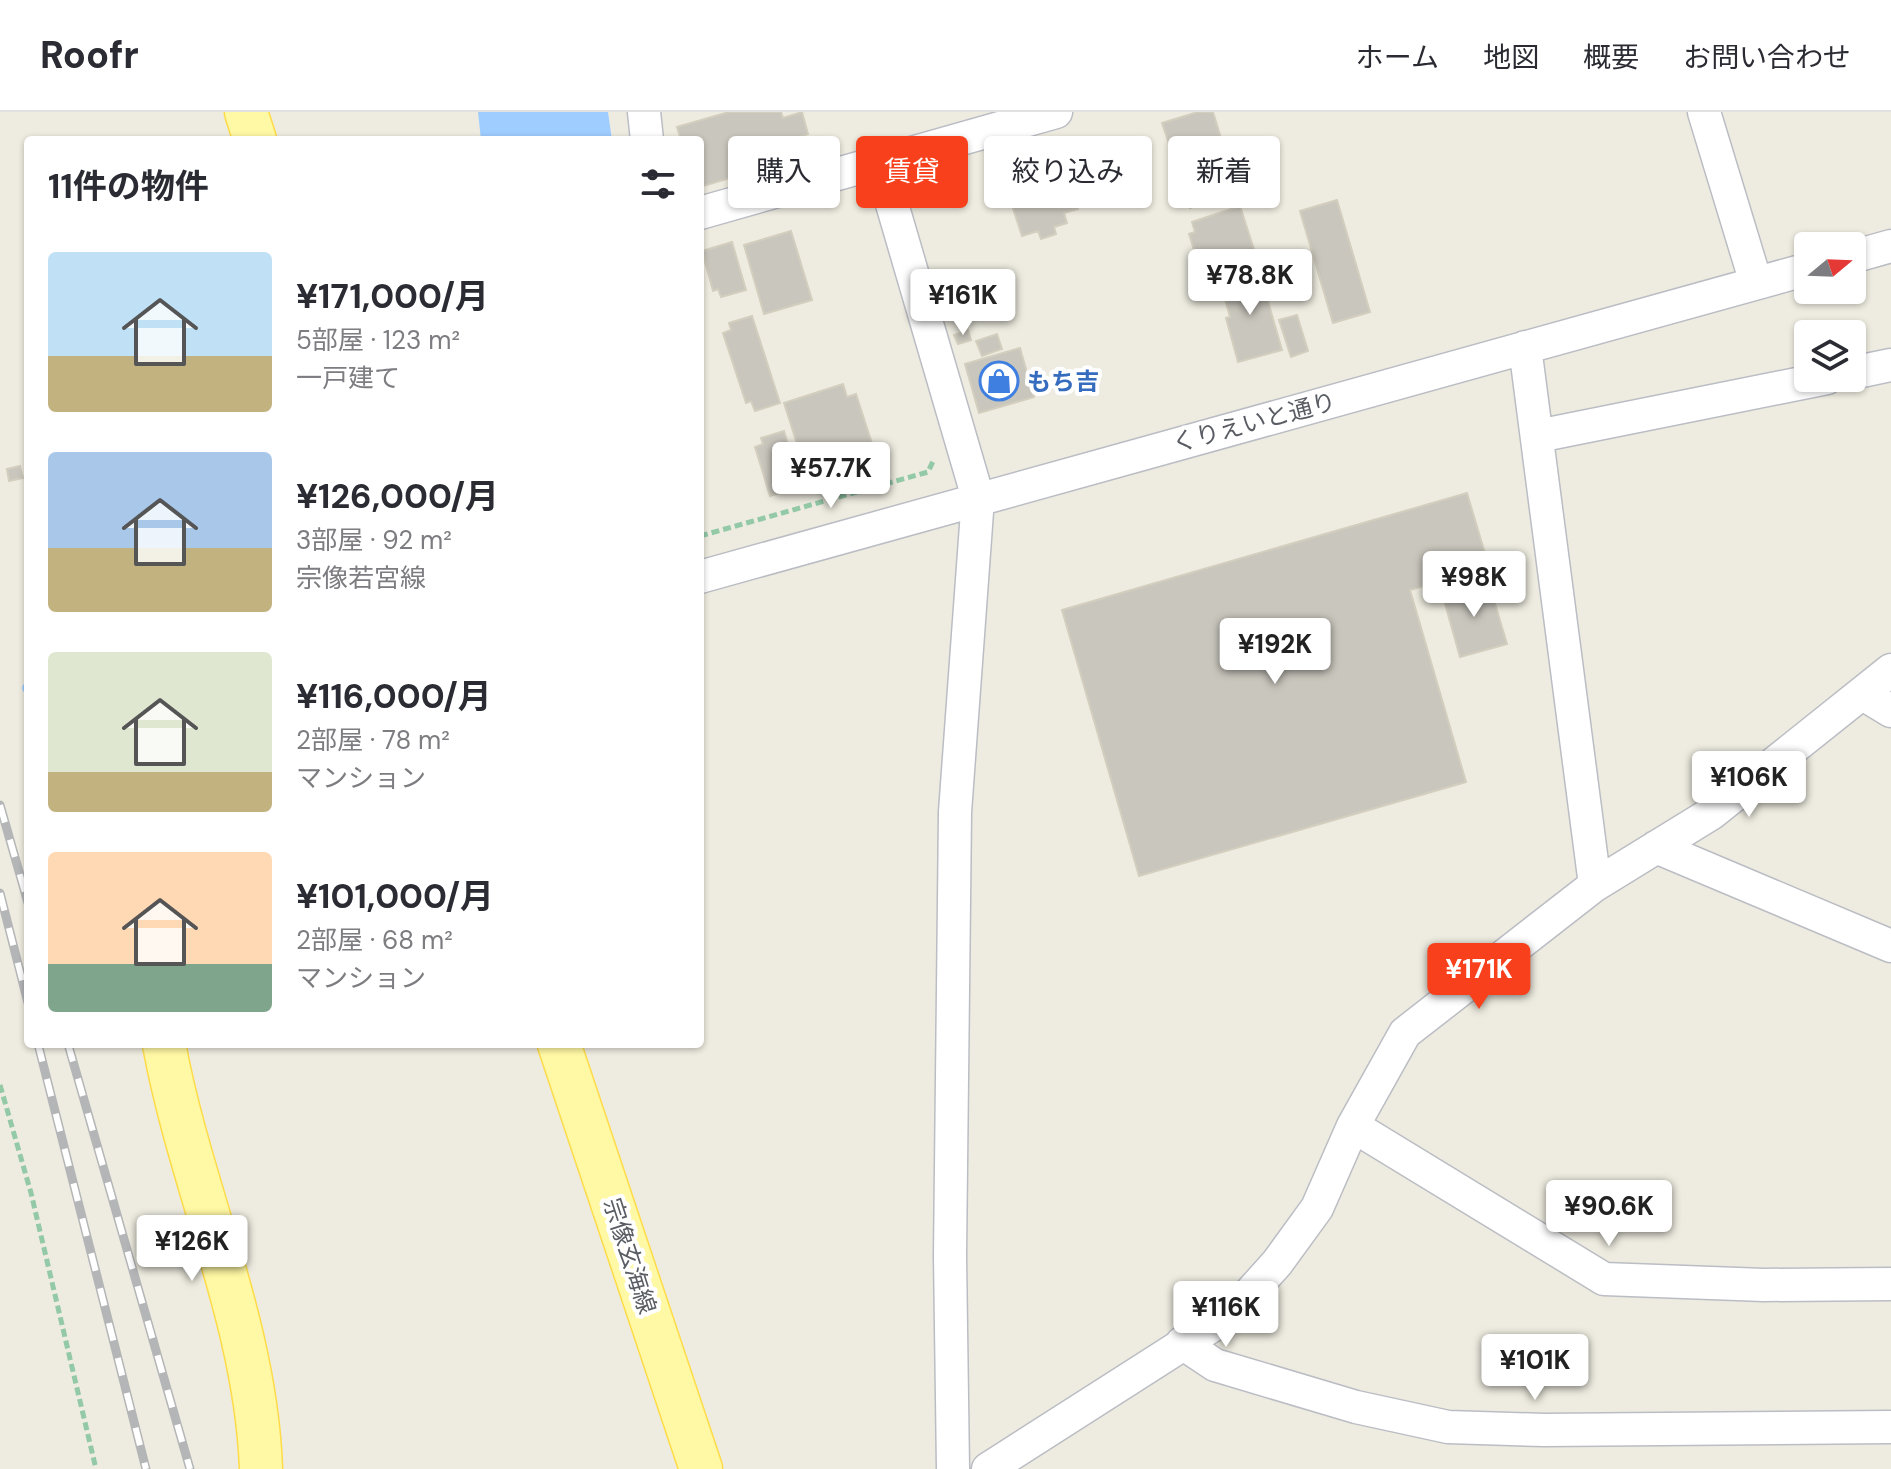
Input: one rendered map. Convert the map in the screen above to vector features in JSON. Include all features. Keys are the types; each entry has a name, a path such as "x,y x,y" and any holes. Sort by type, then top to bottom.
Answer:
{"main road":[{"path":"246,112 254,136"},
{"path":"165,1048 173,1090 247,1357 260,1441 261,1469"},
{"name":"宗像玄海線","path":"560,1048 701,1469"}],"street":[{"path":"644,112 647,136"},
{"path":"968,138 1056,112"},
{"path":"1704,112 1756,283"},
{"path":"704,212 856,170"},
{"path":"893,208 978,498 955,812 950,1256 953,1469"},
{"path":"1866,253 1891,246"},
{"name":"くりえいと通り","path":"704,576 1794,273"},
{"path":"1525,347 1595,885"},
{"path":"1866,370 1891,365"},
{"path":"1538,436 1794,385"},
{"path":"988,1469 1232,1313 1277,1263 1317,1208 1353,1126 1405,1033 1595,885 1712,813 1891,670"},
{"path":"1863,694 1891,711"},
{"path":"1656,847 1891,946"},
{"path":"1353,1126 1604,1279 1764,1285 1891,1284"},
{"path":"1182,1343 1215,1365 1356,1407 1448,1427 1544,1430 1891,1427"}],"path":[{"path":"704,535 928,472 940,446"},
{"path":"0,1085 31,1193 96,1469"}],"water":[{"path":"478,112 608,112 611,136 481,136"}],"building":[{"path":"729,112 781,112 783,118 802,112 808,134 728,136 728,179 704,186 704,136 680,136 677,127"},
{"path":"1198,112 1213,112 1220,136 1168,136 1168,141 1162,123"},
{"path":"1337,200 1370,312 1333,323 1300,211"},
{"path":"1013,208 1078,208 1064,213 1067,223 1054,227 1056,234 1041,239 1038,231 1022,236"},
{"path":"1241,208 1258,262 1209,278 1204,264 1199,266 1189,234 1195,232 1192,222"},
{"path":"791,231 812,300 764,314 744,245"},
{"path":"732,242 746,290 721,297 718,289 713,291 704,250"},
{"path":"1259,270 1282,350 1238,362 1220,281"},
{"path":"1297,315 1308,351 1291,357 1279,320"},
{"path":"752,316 780,403 755,411 751,401 746,403 723,333 731,330 729,323"},
{"path":"968,330 971,340 958,344 954,335"},
{"path":"997,334 1002,349 982,356 976,341"},
{"name":"もち吉","path":"1020,348 1034,397 979,413 965,364"},
{"path":"843,384 847,397 856,394 879,465 830,481 832,485 812,491 784,403"},
{"path":"784,431 801,487 770,496 755,447 763,444 761,438"},
{"path":"20,466 23,478 9,481 7,469"},
{"path":"1467,493 1489,567 1410,590 1466,782 1139,876 1062,610"},
{"path":"1488,580 1507,644 1460,657 1442,593"}],"railway":[{"path":"0,805 24,889"},
{"path":"0,893 24,987"},
{"path":"39,1048 146,1469"},
{"path":"69,1048 190,1469"}],"place":[{"name":"もち吉","path":"999,381"}]}
